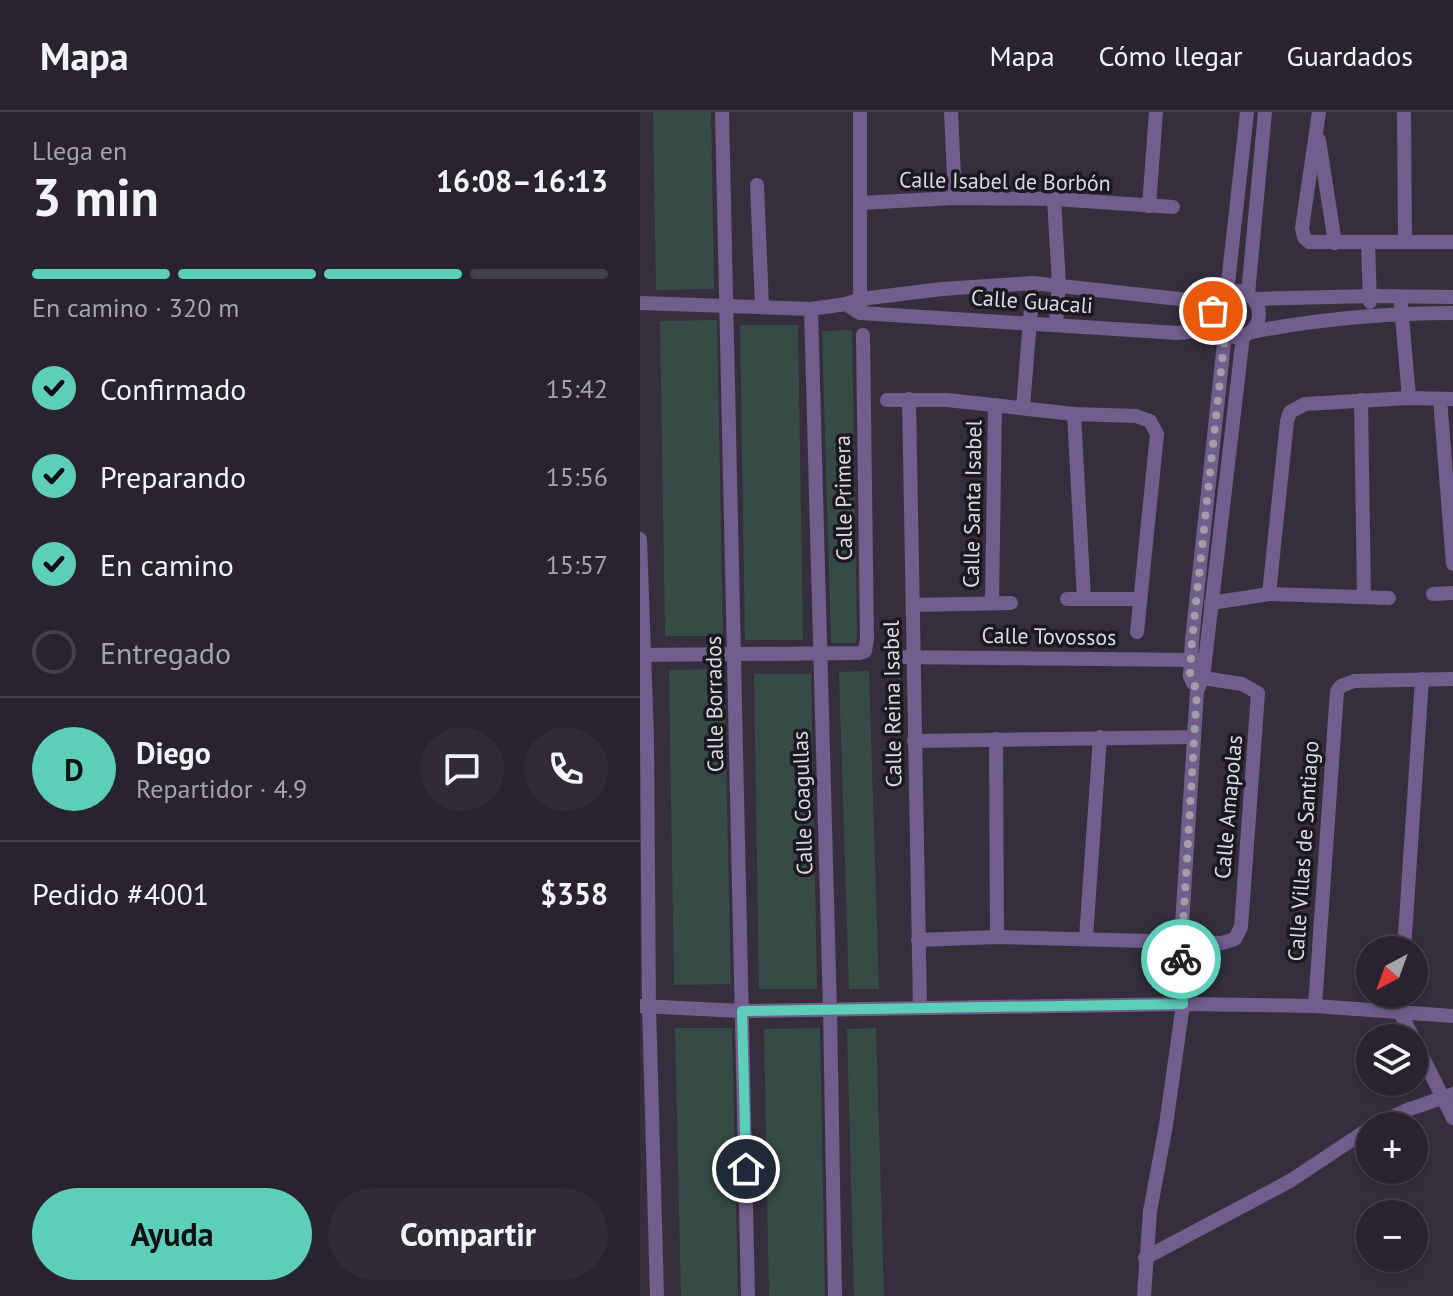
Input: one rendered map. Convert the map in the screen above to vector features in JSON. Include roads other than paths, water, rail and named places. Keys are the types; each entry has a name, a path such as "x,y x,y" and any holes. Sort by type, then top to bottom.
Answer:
{"street":[{"name":"Calle Borrados","path":"722,112 748,1296"},
{"path":"856,305 860,112"},
{"path":"951,112 955,198"},
{"path":"1149,206 1156,112"},
{"path":"1144,1296 1150,1211 1183,1004 1181,940 1221,332 1213,320 1222,298 1247,112"},
{"path":"1198,660 1211,603 1247,334 1259,316 1251,296 1265,112"},
{"path":"1404,112 1405,240"},
{"path":"1318,120 1302,228 1309,242 1453,242"},
{"path":"1318,120 1335,243"},
{"path":"757,185 762,306"},
{"name":"Calle Isabel de Borbón","path":"860,203 955,198 1054,199 1173,207"},
{"path":"1054,199 1059,284 1056,324"},
{"path":"1368,242 1370,314"},
{"name":"Calle Guacali","path":"640,303 811,309 981,285 1033,283 1222,298"},
{"path":"1023,407 1033,283"},
{"path":"1222,298 1237,291 1251,296 1453,297"},
{"path":"903,295 903,314"},
{"path":"1400,296 1409,398"},
{"name":"Calle Guacali","path":"856,305 903,314 1178,333 1221,332"},
{"name":"Calle Coagullas","path":"811,309 835,1296"},
{"path":"1221,332 1247,334 1308,321 1370,314 1453,313"},
{"name":"Calle Primera","path":"819,655 856,654 865,651 867,644 863,335"},
{"path":"887,400 909,399 1074,414 1136,416 1150,421 1157,434 1137,632"},
{"name":"Calle Reina Isabel","path":"909,399 920,1008"},
{"path":"1269,594 1287,421 1290,412 1305,404 1446,399 1453,564"},
{"path":"1361,400 1364,597"},
{"name":"Calle Santa Isabel","path":"992,603 995,405"},
{"path":"1074,414 1084,599"},
{"path":"640,539 644,1006 657,1296"},
{"path":"1433,594 1453,593"},
{"path":"1211,603 1269,594 1389,598"},
{"path":"1067,599 1139,599"},
{"name":"Calle Santa Isabel","path":"913,605 1011,603"},
{"path":"642,655 819,655"},
{"name":"Calle Tovossos","path":"894,657 1198,660"},
{"path":"1405,936 1422,679 1453,679"},
{"name":"Calle Villas de Santiago","path":"1315,1006 1334,699 1337,691 1348,682 1422,679"},
{"name":"Calle Amapolas","path":"1181,940 1229,942 1235,939 1241,927 1259,700 1258,693 1248,685 1197,682"},
{"path":"1086,938 1100,737"},
{"path":"914,741 1194,737"},
{"path":"996,739 997,937"},
{"path":"918,940 997,937 1181,940"},
{"path":"644,1006 742,1011 1183,1004 1315,1006 1453,1016"},
{"path":"1400,1008 1406,1024"},
{"path":"1428,1062 1448,1096 1453,1118"},
{"path":"1402,1112 1448,1096"},
{"path":"1145,1258 1290,1181 1356,1138"}]}
